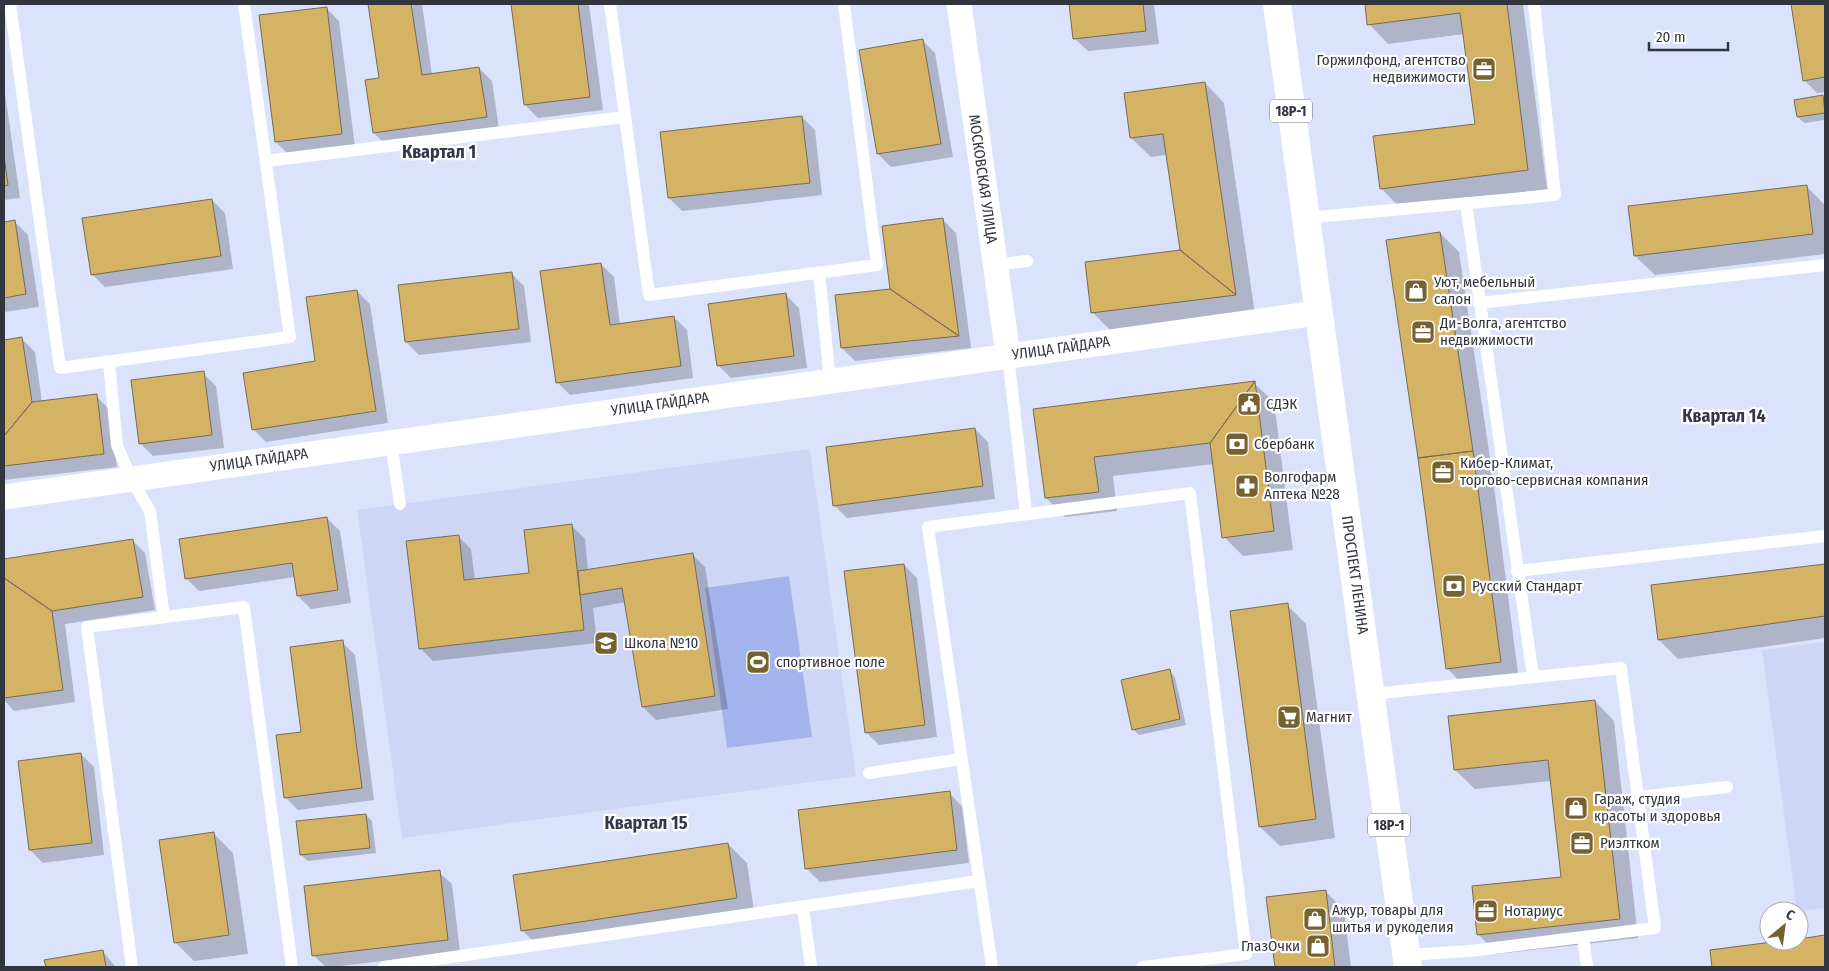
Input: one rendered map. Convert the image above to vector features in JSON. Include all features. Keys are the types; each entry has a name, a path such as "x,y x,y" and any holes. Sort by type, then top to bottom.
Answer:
{"main road":[{"name":"ПРОСПЕКТ ЛЕНИНА","path":"1277,4 1317,313 1372,694 1407,961"}],"street":[{"name":"МОСКОВСКАЯ УЛИЦА","path":"959,4 1008,355"},
{"name":"УЛИЦА ГАЙДАРА","path":"4,497 1317,313"}],"lane":[{"path":"10,4 60,368 290,337 244,4"},
{"path":"610,4 649,294 877,265 844,4"},
{"path":"1305,218 1555,195 1534,4"},
{"path":"266,161 625,117"},
{"path":"1466,203 1478,303 1533,677"},
{"path":"995,265 1027,261"},
{"path":"1478,303 1825,265"},
{"path":"819,272 830,380"},
{"path":"1008,355 1026,514"},
{"path":"108,363 117,445 131,479 150,511 164,617"},
{"path":"392,442 400,504"},
{"path":"992,967 928,527 1190,493 1246,954 1143,967"},
{"path":"1517,571 1825,536"},
{"path":"132,967 87,627 244,606 292,967"},
{"path":"1372,694 1621,668 1638,797 1655,928 1470,951 1407,961"},
{"path":"869,773 962,759"},
{"path":"1638,797 1727,787"},
{"path":"384,967 803,908 979,881"},
{"path":"803,908 810,967"},
{"path":"1584,937 1587,967"}],"shaded area":[{"name":"Школа №10","path":"810,449 856,776 402,838 357,510"},
{"name":"спортивное поле","path":"789,576 812,737 727,748 705,588"},
{"path":"1825,642 1825,908 1809,910 1809,901 1796,901 1762,650"}],"building":[{"path":"368,4 411,4 422,75 479,67 487,117 373,133 365,80 379,78"},
{"path":"511,4 578,4 590,97 524,105"},
{"path":"1069,4 1143,4 1146,31 1073,39"},
{"path":"1365,4 1507,4 1528,170 1380,189 1373,136 1475,124 1460,13 1367,25"},
{"path":"1791,4 1825,4 1825,77 1803,81"},
{"path":"327,7 342,134 275,142 259,15"},
{"path":"923,39 941,144 877,154 859,50"},
{"path":"1205,82 1236,295 1180,250 1163,134 1130,138 1124,93"},
{"path":"1823,95 1825,113 1797,117 1794,100"},
{"path":"802,116 810,183 668,198 660,132"},
{"path":"4,156 8,185 4,186"},
{"path":"1807,185 1813,234 1634,256 1628,206"},
{"path":"212,199 221,256 91,275 82,218"},
{"path":"943,218 959,336 890,289 882,226"},
{"path":"15,220 26,294 4,298 4,222"},
{"path":"1440,232 1473,451 1418,458 1386,240"},
{"path":"1180,250 1236,295 1091,313 1085,262"},
{"path":"601,263 610,325 674,316 681,366 556,383 540,271"},
{"path":"512,272 519,329 405,342 398,285"},
{"path":"890,289 959,336 841,348 835,295"},
{"path":"357,290 376,411 252,430 243,373 315,361 306,297"},
{"path":"786,293 794,356 717,366 708,304"},
{"path":"22,337 32,402 4,436 4,340"},
{"path":"204,371 212,435 139,444 131,380"},
{"path":"1255,381 1274,531 1222,538 1210,443"},
{"path":"1255,381 1210,443 1094,457 1099,492 1045,498 1033,409"},
{"path":"97,394 104,454 4,466 4,436 32,402"},
{"path":"975,428 983,486 833,506 826,447"},
{"path":"1473,451 1501,662 1446,669 1418,458"},
{"path":"327,517 338,590 297,596 292,563 185,579 179,539"},
{"path":"572,524 584,630 419,649 406,541 459,535 464,580 529,573 524,530"},
{"path":"133,539 143,597 52,611 4,578 4,559"},
{"path":"693,553 715,696 642,707 622,588 580,595 578,571"},
{"path":"904,564 925,725 865,733 844,571"},
{"path":"1825,564 1825,616 1658,640 1651,585"},
{"path":"4,578 52,611 63,690 4,698"},
{"path":"1288,603 1316,819 1259,827 1230,611"},
{"path":"343,640 362,788 284,798 276,735 301,732 290,647"},
{"path":"1170,669 1180,719 1132,730 1121,680"},
{"path":"1595,700 1620,919 1477,935 1472,886 1561,877 1548,760 1454,770 1448,716"},
{"path":"81,753 92,843 29,850 18,761"},
{"path":"950,791 957,850 805,869 798,810"},
{"path":"366,814 370,848 300,855 296,821"},
{"path":"214,832 229,935 174,943 159,840"},
{"path":"728,843 737,898 521,931 513,875"},
{"path":"440,870 448,940 312,956 304,886"},
{"path":"1326,890 1335,967 1275,967 1266,897"},
{"path":"1825,935 1825,967 1712,967 1710,950 1759,944 1759,951 1809,951 1809,937"},
{"path":"103,950 106,967 46,967 44,960"}],"place":[{"name":"Горжилфонд, агентство недвижимости","path":"1484,69"},
{"name":"Уют, мебельный салон","path":"1416,291"},
{"name":"Ди-Волга, агентство недвижимости","path":"1423,332"},
{"name":"СДЭК","path":"1249,404"},
{"name":"Сбербанк","path":"1237,444"},
{"name":"Кибер-Климат, торгово-сервисная компания","path":"1443,472"},
{"name":"Волгофарм Аптека №28","path":"1247,486"},
{"name":"Русский Стандарт","path":"1454,586"},
{"name":"Школа №10","path":"606,643"},
{"name":"спортивное поле","path":"758,662"},
{"name":"Магнит","path":"1289,717"},
{"name":"Гараж, студия красоты и здоровья","path":"1576,808"},
{"name":"Риэлтком","path":"1582,843"},
{"name":"Нотариус","path":"1486,911"},
{"name":"Ажур, товары для шитья и рукоделия","path":"1315,919"},
{"name":"ГлазОчки","path":"1318,946"}],"district":[{"name":"Квартал 1","path":"439,152"},
{"name":"Квартал 14","path":"1724,416"},
{"name":"Квартал 15","path":"646,823"}]}
